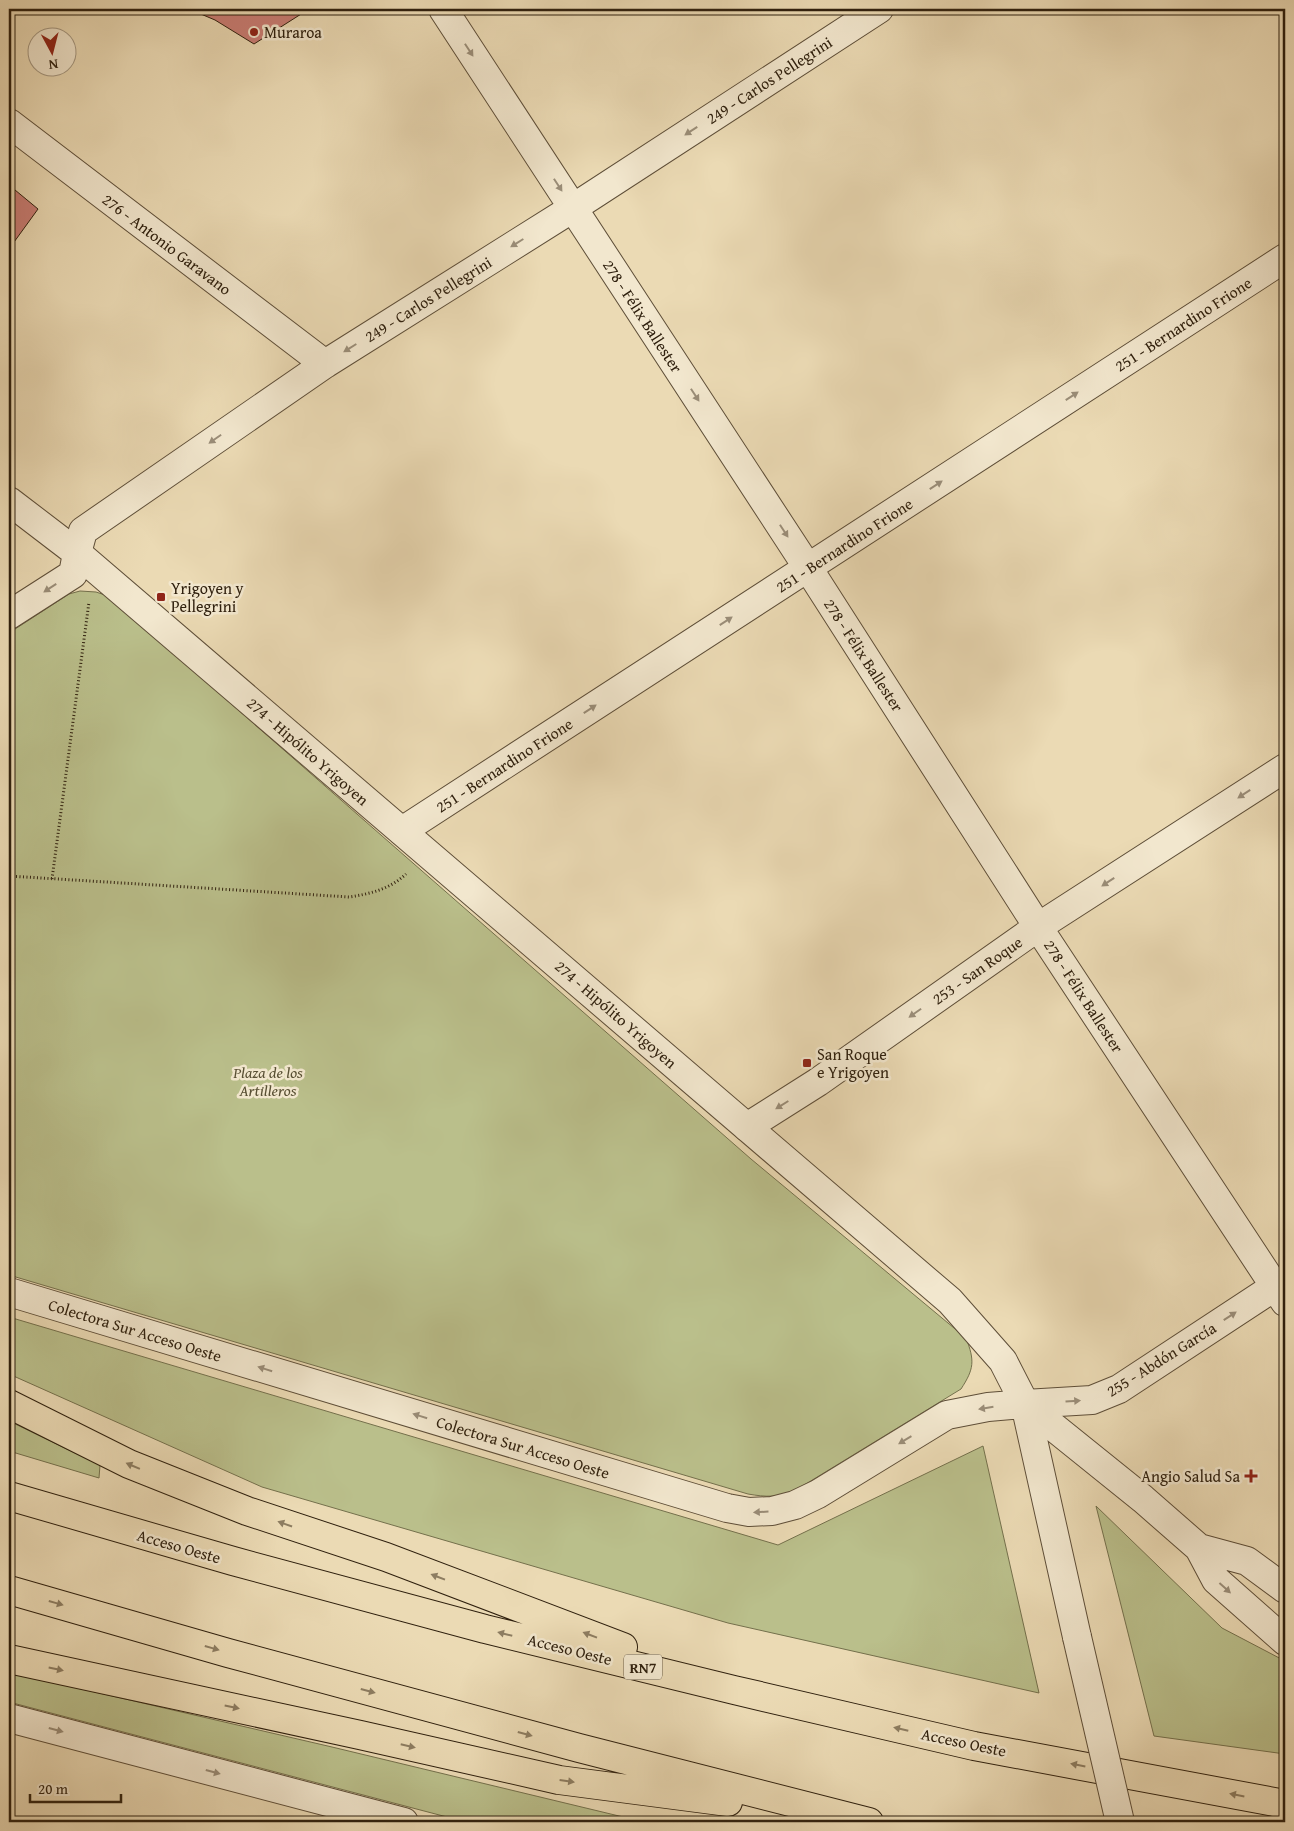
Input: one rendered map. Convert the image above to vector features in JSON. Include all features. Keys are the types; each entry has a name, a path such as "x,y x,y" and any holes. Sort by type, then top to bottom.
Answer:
{"highway":[{"path":"9,1404 129,1464 238,1508 386,1558 734,1690"},
{"name":"Acceso Oeste","path":"9,1496 224,1559 485,1629 734,1690 974,1746 1285,1804"},
{"path":"9,1590 228,1653 579,1748 858,1820"},
{"path":"9,1659 360,1734 559,1780 858,1820"}],"street":[{"name":"278 - Félix Ballester","path":"442,9 808,568 1038,926 1282,1290"},
{"name":"249 - Carlos Pellegrini","path":"9,615 73,574 83,532 325,364 573,208 879,9"},
{"name":"276 - Antonio Garavano","path":"9,123 325,364"},
{"name":"251 - Bernardino Frione","path":"402,831 1285,258"},
{"name":"274 - Hipólito Yrigoyen","path":"9,501 77,553 950,1300 1003,1361 1025,1404 1143,1499 1199,1548 1216,1580 1285,1641"},
{"name":"253 - San Roque","path":"747,1127 818,1082 1038,926 1285,768"},
{"name":"255 - Abdón García","path":"1025,1404 1092,1400 1119,1389 1282,1290"},
{"name":"Colectora Sur Acceso Oeste","path":"9,1292 708,1503 749,1512 772,1511 795,1505 818,1494 947,1415 988,1407 1025,1404"},
{"path":"1025,1404 1076,1637 1120,1822"},
{"name":"274 - Hipólito Yrigoyen","path":"1199,1548 1247,1561 1285,1589"},
{"path":"9,1718 404,1822"}],"path":[{"path":"52,879 89,602"},
{"path":"9,876 349,897 386,888 412,869"}],"green space":[{"name":"Plaza de los Artilleros","path":"80,591 96,592 108,596 751,1159 966,1338 971,1353 972,1365 969,1376 961,1389 796,1490 778,1496 760,1496 9,1275 9,633 69,594"},
{"path":"9,1317 778,1545 983,1446 1039,1693 728,1623 262,1487 9,1374"},
{"path":"9,1421 100,1465 99,1478 9,1451"},
{"path":"1096,1506 1222,1628 1285,1661 1285,1754 1154,1736"},
{"path":"9,1672 644,1822 466,1822 9,1702"}],"building":[{"name":"Muraroa","path":"189,9 309,9 254,44 215,20"},
{"path":"9,185 38,209 9,249"}],"place":[{"name":"Muraroa","path":"254,32"},
{"name":"Yrigoyen y Pellegrini","path":"161,597"},
{"name":"San Roque e Yrigoyen","path":"807,1063"},
{"name":"Angio Salud Sa","path":"1251,1476"}]}
